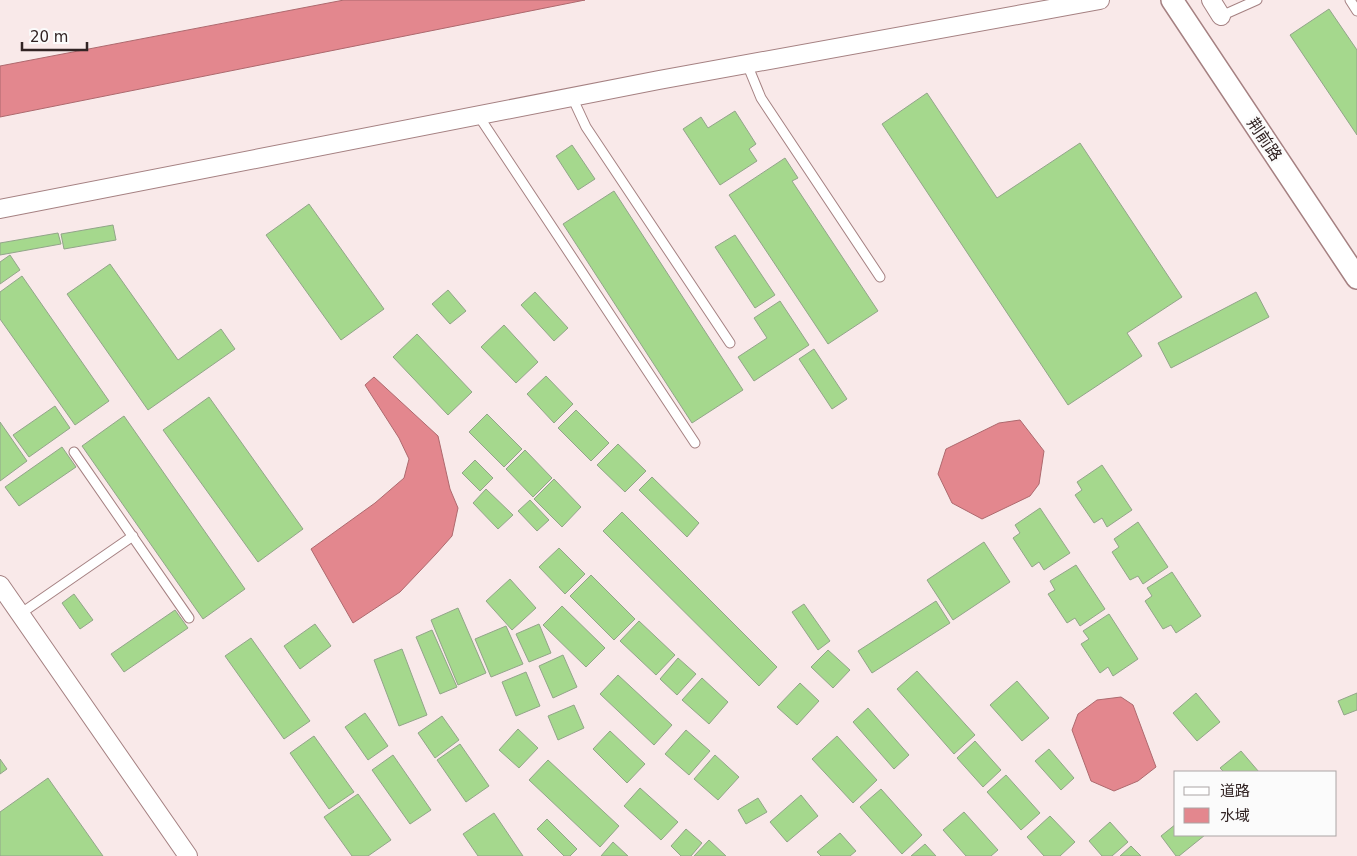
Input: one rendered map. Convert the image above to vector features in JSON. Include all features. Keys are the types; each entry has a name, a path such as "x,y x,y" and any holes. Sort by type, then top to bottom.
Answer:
{"street":[{"path":"0,209 572,97 1100,0"},
{"name":"荆前路","path":"1172,0 1357,278"},
{"path":"1211,0 1220,16"},
{"path":"0,585 188,856"}],"lane":[{"path":"1220,16 1257,0"},
{"path":"1350,0 1357,11"},
{"path":"747,64 760,98 880,277"},
{"path":"572,97 586,127 730,343"},
{"path":"478,115 695,444"},
{"path":"74,452 189,618"},
{"path":"20,614 133,536"}],"water":[{"path":"344,0 585,0 0,117 0,66"},
{"path":"374,377 438,436 450,489 458,508 452,536 436,554 400,592 353,623 311,549 375,503 404,478 409,459 399,438 365,385"},
{"path":"1020,420 1044,451 1039,484 1030,496 982,519 952,503 938,474 946,449 999,423"},
{"path":"1121,697 1133,705 1156,767 1138,781 1114,791 1091,781 1072,730 1078,714 1097,700"}],"building":[{"path":"1329,9 1357,50 1357,135 1290,35"},
{"path":"927,93 997,198 1080,143 1182,297 1127,333 1142,356 1068,405 882,124"},
{"path":"735,111 756,144 749,149 757,161 720,185 683,129 701,117 708,128"},
{"path":"572,145 595,179 578,190 556,156"},
{"path":"785,158 798,178 792,181 878,311 828,344 729,195"},
{"path":"614,191 743,390 692,423 563,224"},
{"path":"309,204 384,309 341,340 266,235"},
{"path":"113,225 116,240 64,249 61,234"},
{"path":"58,233 61,244 0,255 0,243"},
{"path":"735,235 775,295 755,308 715,247"},
{"path":"10,255 20,270 0,284 0,262"},
{"path":"110,264 178,360 221,329 235,349 148,410 67,294"},
{"path":"22,276 109,401 75,425 0,319 0,292"},
{"path":"448,290 466,311 450,324 432,304"},
{"path":"535,292 568,328 554,341 521,305"},
{"path":"1256,292 1269,317 1171,368 1158,343"},
{"path":"780,301 809,345 754,381 738,357 767,338 754,318"},
{"path":"504,325 538,362 516,383 481,347"},
{"path":"417,334 472,392 448,415 393,357"},
{"path":"814,349 847,399 832,409 799,359"},
{"path":"546,376 573,404 554,423 527,394"},
{"path":"209,397 303,529 258,562 163,430"},
{"path":"55,406 70,428 29,457 13,435"},
{"path":"576,410 609,443 591,461 558,428"},
{"path":"487,414 522,449 504,467 469,432"},
{"path":"124,416 245,589 203,619 82,446"},
{"path":"0,422 27,461 0,481"},
{"path":"618,444 646,471 625,492 597,465"},
{"path":"62,447 76,467 19,506 5,487"},
{"path":"525,450 552,478 533,497 506,469"},
{"path":"475,460 493,478 480,491 462,473"},
{"path":"1102,465 1132,510 1107,527 1102,518 1094,523 1075,495 1082,490 1077,482"},
{"path":"652,477 699,523 687,537 639,490"},
{"path":"554,479 581,507 562,527 534,499"},
{"path":"486,489 513,515 498,529 473,503"},
{"path":"530,500 549,520 537,531 518,511"},
{"path":"1040,508 1070,553 1044,570 1039,562 1032,567 1013,538 1020,533 1015,525"},
{"path":"622,512 777,667 759,686 603,531"},
{"path":"1138,522 1168,567 1143,584 1138,576 1130,580 1112,552 1119,547 1114,539"},
{"path":"984,542 1010,582 953,620 927,580"},
{"path":"559,548 585,574 565,594 539,567"},
{"path":"1076,565 1105,609 1080,626 1075,618 1067,623 1048,594 1055,590 1050,581"},
{"path":"1172,572 1201,616 1176,633 1171,625 1163,629 1145,601 1152,596 1147,588"},
{"path":"591,575 635,619 614,640 570,596"},
{"path":"510,579 536,608 512,630 486,601"},
{"path":"74,594 93,620 80,629 62,603"},
{"path":"936,601 950,623 872,673 858,651"},
{"path":"804,604 830,641 818,650 792,612"},
{"path":"562,606 605,648 586,667 543,625"},
{"path":"458,608 486,673 458,685 431,620"},
{"path":"175,610 188,628 124,672 111,654"},
{"path":"1109,614 1138,659 1113,676 1108,667 1100,673 1081,644 1089,639 1083,631"},
{"path":"639,621 675,655 656,675 620,641"},
{"path":"315,624 331,646 300,669 284,646"},
{"path":"539,624 551,653 529,662 516,634"},
{"path":"506,626 523,664 491,677 475,639"},
{"path":"432,630 457,687 440,694 416,637"},
{"path":"251,638 310,721 284,739 225,656"},
{"path":"402,649 427,715 399,726 374,660"},
{"path":"828,650 850,670 833,688 811,667"},
{"path":"563,655 577,687 553,698 539,666"},
{"path":"678,658 696,674 677,695 660,679"},
{"path":"917,671 975,735 954,754 897,689"},
{"path":"526,672 540,706 516,716 502,682"},
{"path":"618,675 672,725 654,745 600,694"},
{"path":"702,678 728,702 709,724 682,700"},
{"path":"1017,681 1049,718 1022,741 990,705"},
{"path":"800,683 819,701 797,725 777,707"},
{"path":"1196,693 1220,722 1197,741 1173,713"},
{"path":"1357,693 1357,710 1344,715 1338,701"},
{"path":"574,705 584,728 558,740 548,716"},
{"path":"868,708 909,755 894,769 853,722"},
{"path":"365,713 388,746 368,760 345,727"},
{"path":"442,716 459,740 435,758 418,733"},
{"path":"518,729 538,748 519,768 499,750"},
{"path":"686,730 710,751 689,775 665,754"},
{"path":"610,731 645,764 627,783 593,749"},
{"path":"314,736 354,792 329,809 290,753"},
{"path":"837,736 877,780 853,803 812,759"},
{"path":"975,741 1001,770 983,787 957,758"},
{"path":"460,744 489,786 466,802 437,760"},
{"path":"1049,749 1074,778 1061,790 1035,761"},
{"path":"1241,751 1258,771 1223,771 1220,768"},
{"path":"393,755 431,810 410,824 372,770"},
{"path":"715,755 739,777 718,800 694,779"},
{"path":"0,759 7,769 0,774"},
{"path":"548,760 619,826 600,847 529,780"},
{"path":"1006,775 1040,813 1021,830 987,792"},
{"path":"48,778 103,856 0,856 0,812"},
{"path":"640,788 678,822 661,840 624,806"},
{"path":"881,789 922,835 902,854 860,807"},
{"path":"358,794 391,840 368,856 352,856 324,817"},
{"path":"801,795 818,816 787,842 770,822"},
{"path":"758,798 767,812 746,824 738,810"},
{"path":"964,812 998,850 991,856 966,856 943,830"},
{"path":"494,813 523,856 478,856 463,834"},
{"path":"1050,816 1075,842 1060,856 1044,856 1027,837"},
{"path":"547,819 577,849 570,856 564,856 537,829"},
{"path":"1110,822 1128,842 1112,856 1102,856 1089,841"},
{"path":"1174,826 1174,836 1204,836 1179,856 1176,856 1161,836"},
{"path":"686,829 702,843 691,856 681,856 671,846"},
{"path":"840,833 856,851 850,856 821,856 817,852"},
{"path":"709,840 726,856 694,856"},
{"path":"613,842 628,856 601,856"},
{"path":"925,844 936,856 911,856"},
{"path":"1131,846 1141,856 1120,856"}]}
